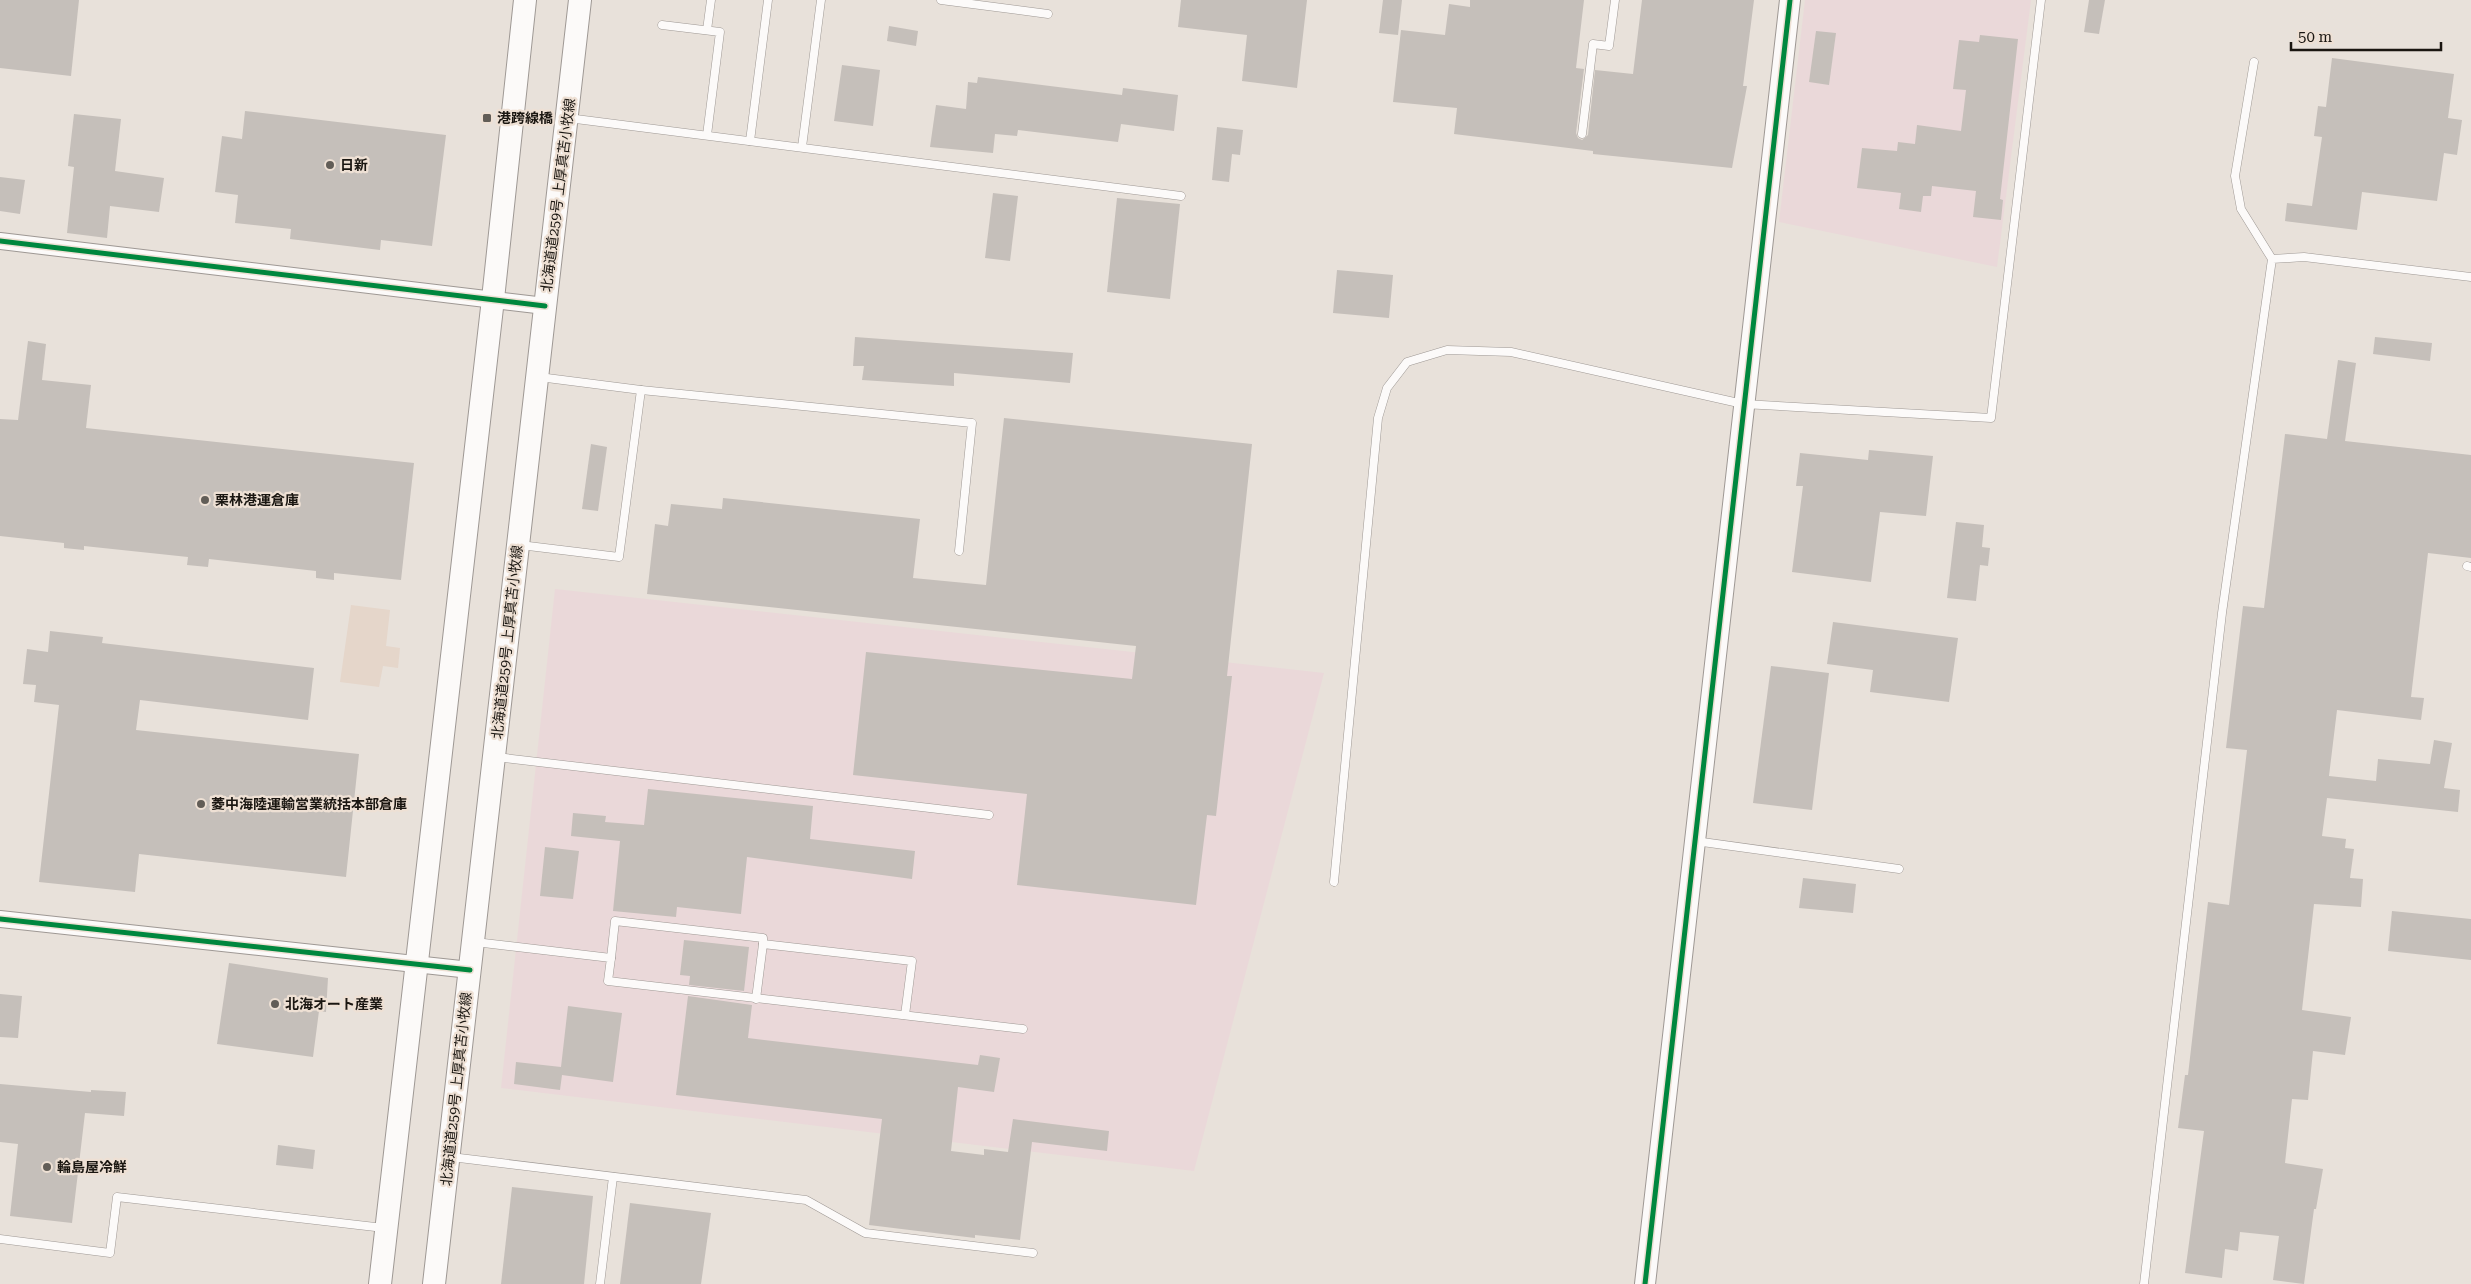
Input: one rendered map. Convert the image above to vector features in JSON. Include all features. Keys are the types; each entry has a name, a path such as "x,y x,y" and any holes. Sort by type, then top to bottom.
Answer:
{"main road":[{"path":"380,1284 493,299 525,0"},
{"name":"北海道道259号 上厚真苫小牧線","path":"434,1284 580,0"}],"street":[{"path":"1645,1284 1790,0"},
{"path":"0,241 545,306"},
{"path":"0,919 470,970"}],"lane":[{"path":"707,30 711,0"},
{"path":"750,140 768,0"},
{"path":"802,147 821,0"},
{"path":"941,0 1048,14"},
{"path":"1582,134 1593,44 1609,46 1615,0"},
{"path":"1334,882 1378,418 1388,388 1407,362 1447,350 1510,352 1743,404 1991,418 2041,0"},
{"path":"662,25 720,32 707,135"},
{"path":"2144,1284 2220,622 2272,259 2241,209 2235,176 2254,62"},
{"path":"567,118 1181,196"},
{"path":"2272,259 2304,257 2471,277"},
{"path":"538,377 641,390 972,423 959,551"},
{"path":"518,544 619,558 641,390"},
{"path":"494,757 989,815"},
{"path":"1695,840 1899,869"},
{"path":"756,999 763,938 615,921 608,981 756,999 1023,1029"},
{"path":"473,942 611,958"},
{"path":"763,944 912,961 905,1016"},
{"path":"448,1157 806,1200 865,1232 1033,1253"},
{"path":"600,1284 613,1176"},
{"path":"0,1239 110,1253 117,1197 386,1228"}],"shaded area":[{"path":"1805,0 2031,0 1997,267 1779,222"},
{"path":"555,589 1324,673 1194,1171 501,1088"},
{"path":"351,605 390,610 386,646 400,648 398,668 383,666 379,687 340,682"}],"building":[{"path":"0,0 79,0 71,76 0,68"},
{"path":"1181,0 1307,0 1297,88 1242,81 1247,35 1178,27"},
{"path":"1383,0 1402,0 1398,35 1379,33"},
{"path":"1470,0 1584,0 1576,68 1584,69 1576,133 1578,138 1582,140 1588,135 1595,70 1633,74 1642,0 1754,0 1743,86 1747,86 1732,168 1593,154 1593,151 1454,134 1457,108 1393,102 1401,30 1445,35 1449,4 1470,7"},
{"path":"2089,0 2105,0 2099,34 2084,32"},
{"path":"889,26 918,31 916,46 887,41"},
{"path":"1816,31 1836,33 1829,85 1809,82"},
{"path":"1980,35 2018,39 2000,199 2003,200 2001,220 1973,217 1976,191 1932,186 1931,196 1923,196 1921,212 1899,209 1901,193 1857,188 1862,148 1897,151 1898,142 1915,144 1917,125 1961,131 1966,90 1953,89 1959,40 1979,42"},
{"path":"2332,58 2454,74 2448,118 2462,120 2457,155 2444,153 2437,201 2362,192 2357,230 2285,221 2287,203 2312,206 2322,137 2314,136 2318,106 2326,107"},
{"path":"842,65 880,70 873,126 834,121"},
{"path":"978,77 1122,95 1123,88 1178,95 1174,131 1121,124 1118,142 1018,130 1017,136 995,134 993,153 930,147 936,105 966,109 968,82 977,83"},
{"name":"日新","path":"245,111 446,135 432,246 381,240 380,250 290,239 291,229 235,223 238,195 215,192 222,136 242,139"},
{"path":"74,114 121,119 115,171 164,178 159,212 110,206 107,238 67,233 74,167 68,166"},
{"path":"1217,127 1243,130 1240,155 1232,154 1229,182 1212,180"},
{"path":"0,177 25,180 20,214 0,211"},
{"path":"993,193 1018,196 1010,261 985,258"},
{"path":"1117,198 1180,204 1170,299 1107,292"},
{"path":"1337,270 1393,275 1389,318 1333,313"},
{"path":"855,337 1073,353 1070,383 954,373 954,386 862,380 864,366 853,366"},
{"path":"2375,337 2432,343 2430,361 2373,354"},
{"name":"栗林港運倉庫","path":"28,341 46,344 42,380 91,385 86,428 414,463 401,580 334,573 334,580 316,578 316,571 209,559 208,567 187,565 188,557 84,546 84,550 64,548 64,543 0,536 0,419 18,420"},
{"path":"2338,360 2356,363 2345,441 2471,455 2471,558 2428,553 2411,697 2424,698 2421,720 2337,710 2329,776 2376,781 2378,759 2430,764 2434,740 2452,743 2444,788 2460,790 2458,812 2327,798 2322,836 2346,839 2345,848 2354,849 2350,878 2363,879 2361,907 2314,904 2302,1010 2351,1017 2345,1055 2313,1051 2308,1100 2292,1099 2285,1163 2323,1169 2316,1209 2314,1209 2304,1284 2273,1280 2279,1236 2240,1232 2238,1251 2225,1249 2222,1278 2185,1273 2204,1131 2178,1128 2185,1075 2188,1075 2208,902 2229,905 2247,750 2226,748 2243,606 2264,608 2285,434 2327,439"},
{"path":"1004,418 1252,444 1227,676 1232,676 1216,816 1207,815 1196,905 1017,885 1027,794 853,775 866,652 1132,679 1136,646 647,594 655,524 668,526 671,504 722,509 723,498 920,519 913,578 986,585"},
{"path":"591,444 607,447 598,511 582,509"},
{"path":"1869,450 1933,456 1926,516 1880,512 1871,582 1792,572 1803,486 1796,486 1800,453 1868,460"},
{"path":"1956,522 1984,525 1982,547 1990,548 1988,566 1980,565 1976,601 1947,598"},
{"path":"1833,622 1958,638 1949,702 1870,692 1873,670 1827,664"},
{"name":"菱中海陸運輸営業統括本部倉庫","path":"50,631 103,637 102,643 314,668 308,720 140,700 136,730 359,754 346,877 139,854 135,892 39,882 59,705 34,702 36,685 23,684 27,649 48,652"},
{"path":"1771,666 1829,673 1812,810 1753,803"},
{"path":"648,789 813,806 810,839 915,851 912,879 747,857 741,914 677,907 676,917 613,911 620,841 571,836 573,813 606,816 605,822 644,825"},
{"path":"545,847 579,851 573,899 540,896"},
{"path":"1803,878 1856,884 1853,913 1799,908"},
{"path":"2392,911 2471,919 2471,960 2388,951"},
{"path":"684,940 749,947 744,991 689,985 690,976 680,975"},
{"name":"北海オート産業","path":"229,963 328,978 326,1012 319,1011 313,1057 217,1044"},
{"path":"0,994 22,996 18,1038 0,1037"},
{"path":"688,996 752,1005 748,1038 978,1065 980,1055 1000,1058 994,1092 958,1087 951,1151 984,1155 984,1149 1008,1152 1013,1119 1109,1131 1107,1151 1032,1142 1020,1240 975,1235 975,1238 869,1225 882,1119 676,1095"},
{"path":"568,1006 622,1013 613,1082 562,1075 560,1090 514,1084 516,1062 561,1067"},
{"name":"輪島屋冷鮮","path":"0,1084 91,1092 91,1090 126,1092 124,1116 85,1113 72,1223 10,1216 18,1144 0,1142"},
{"path":"278,1145 315,1150 313,1169 276,1165"},
{"path":"512,1187 593,1196 584,1284 501,1284"},
{"path":"630,1203 711,1213 701,1284 620,1284"}],"cycle path":[{"path":"1645,1284 1790,0"},
{"path":"0,241 545,306"},
{"path":"0,919 470,970"}],"place":[{"name":"港跨線橋","path":"487,118"},
{"name":"日新","path":"330,165"},
{"name":"栗林港運倉庫","path":"205,500"},
{"name":"菱中海陸運輸営業統括本部倉庫","path":"201,804"},
{"name":"北海オート産業","path":"275,1004"},
{"name":"輪島屋冷鮮","path":"47,1167"}]}
